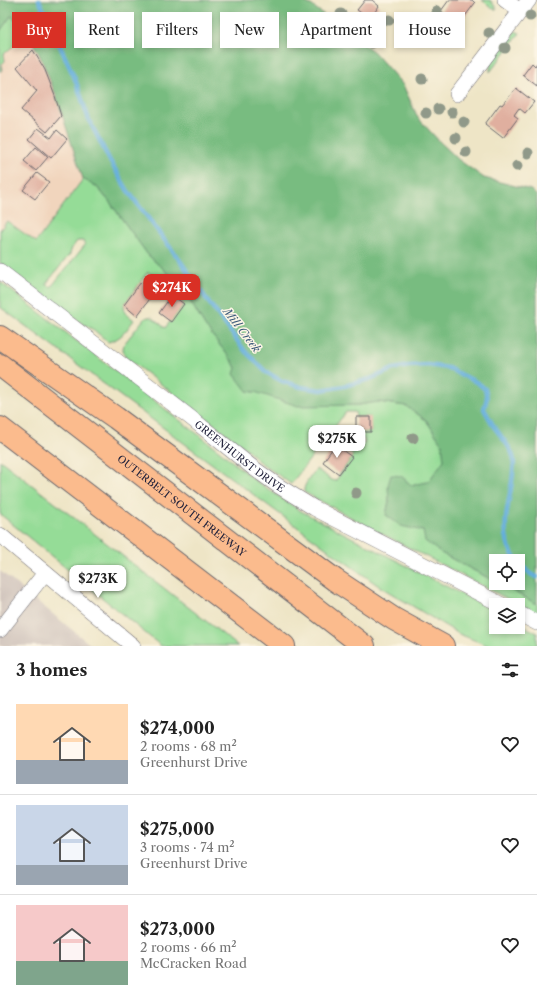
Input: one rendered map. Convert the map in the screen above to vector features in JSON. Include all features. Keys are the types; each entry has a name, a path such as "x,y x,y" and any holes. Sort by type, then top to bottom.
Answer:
{"highway":[{"path":"0,337 116,418 335,580 394,619 443,646"},
{"name":"OUTERBELT SOUTH FREEWAY","path":"0,365 364,646"},
{"path":"0,428 284,646"}],"street":[{"path":"457,94 524,6 505,0"},
{"name":"GREENHURST DRIVE","path":"0,271 192,418 276,485 314,508 489,598"},
{"path":"0,535 133,646"},
{"path":"0,630 45,573"},
{"path":"525,617 537,623"}],"shaded area":[{"path":"12,27 12,48 36,48 55,93 83,179 36,242 7,221 0,230 0,31"},
{"path":"0,571 92,646 0,646"}],"green space":[{"path":"0,0 300,0 311,5 320,12 287,12 287,48 369,48 374,52 403,85 418,118 459,160 484,178 531,190 537,196 537,604 511,590 525,590 525,554 489,554 489,578 441,553 425,541 423,531 401,526 386,515 389,501 388,485 391,475 401,476 411,485 428,482 444,460 442,444 426,420 406,406 378,402 358,405 298,406 255,392 247,391 234,374 236,368 233,362 205,326 187,296 173,278 148,255 109,201 96,186 83,179 55,93 36,48 66,48 66,12 12,12 12,17 0,31"},
{"path":"482,0 490,0 497,9 495,10"},
{"path":"12,17 12,47 4,54 5,61 1,65 2,70 0,72 0,31"},
{"path":"515,31 520,33 490,72 491,63"},
{"path":"83,179 96,186 109,201 148,255 173,278 187,296 205,326 233,362 247,391 339,405 358,405 378,402 406,406 426,420 442,444 445,460 428,482 411,485 401,476 388,485 389,501 386,515 401,525 423,531 441,553 489,578 489,589 304,492 306,483 316,469 332,480 335,481 337,479 353,455 339,444 345,443 355,451 358,451 365,441 355,434 356,432 371,432 370,417 356,417 355,412 346,412 291,484 257,460 248,450 125,357 123,349 124,344 144,319 152,317 165,328 184,304 168,290 173,285 164,274 158,279 148,272 124,305 125,313 134,320 126,331 117,339 108,342 94,330 78,321 0,263 0,230 7,221 36,242","holes":["77,241 83,241 85,245 51,287 46,284 70,254"]},
{"path":"0,282 221,452 253,479 299,510 489,608 489,634 525,634 525,627 537,633 537,646 489,646 459,634 379,586 0,307"},
{"path":"0,460 238,646 161,646 0,514"},
{"path":"491,590 511,590 537,604 537,614 525,608 525,598 506,598"}],"building":[{"path":"365,0 372,0 379,6 375,12 360,12 357,10"},
{"path":"449,0 472,0 475,3 465,16 465,12 441,11"},
{"path":"33,50 45,70 61,116 47,132 21,110 37,91 17,67"},
{"path":"532,63 535,66 537,63 537,86 523,75"},
{"path":"516,88 534,102 525,113 519,108 514,115 518,118 503,138 485,124 500,104 502,105"},
{"path":"38,128 51,138 57,130 67,139 51,158 29,139"},
{"path":"36,147 48,157 36,171 24,161"},
{"path":"37,173 49,182 35,199 23,190"},
{"path":"141,282 155,292 137,316 124,305"},
{"path":"172,295 184,304 171,322 159,313"},
{"path":"356,417 371,417 371,432 356,432"},
{"path":"335,445 352,457 339,474 323,462"}],"waterway":[{"name":"Mill Creek","path":"39,0 75,79 89,120 110,161 128,191 245,351 266,372 282,381 301,387 321,390 370,379 393,369 428,365 448,368 478,383 485,389 487,398 484,409 493,425 510,448 514,458 512,484 506,518 507,539 513,554"},
{"name":"Mill Creek","path":"525,568 532,575 537,577"}]}
